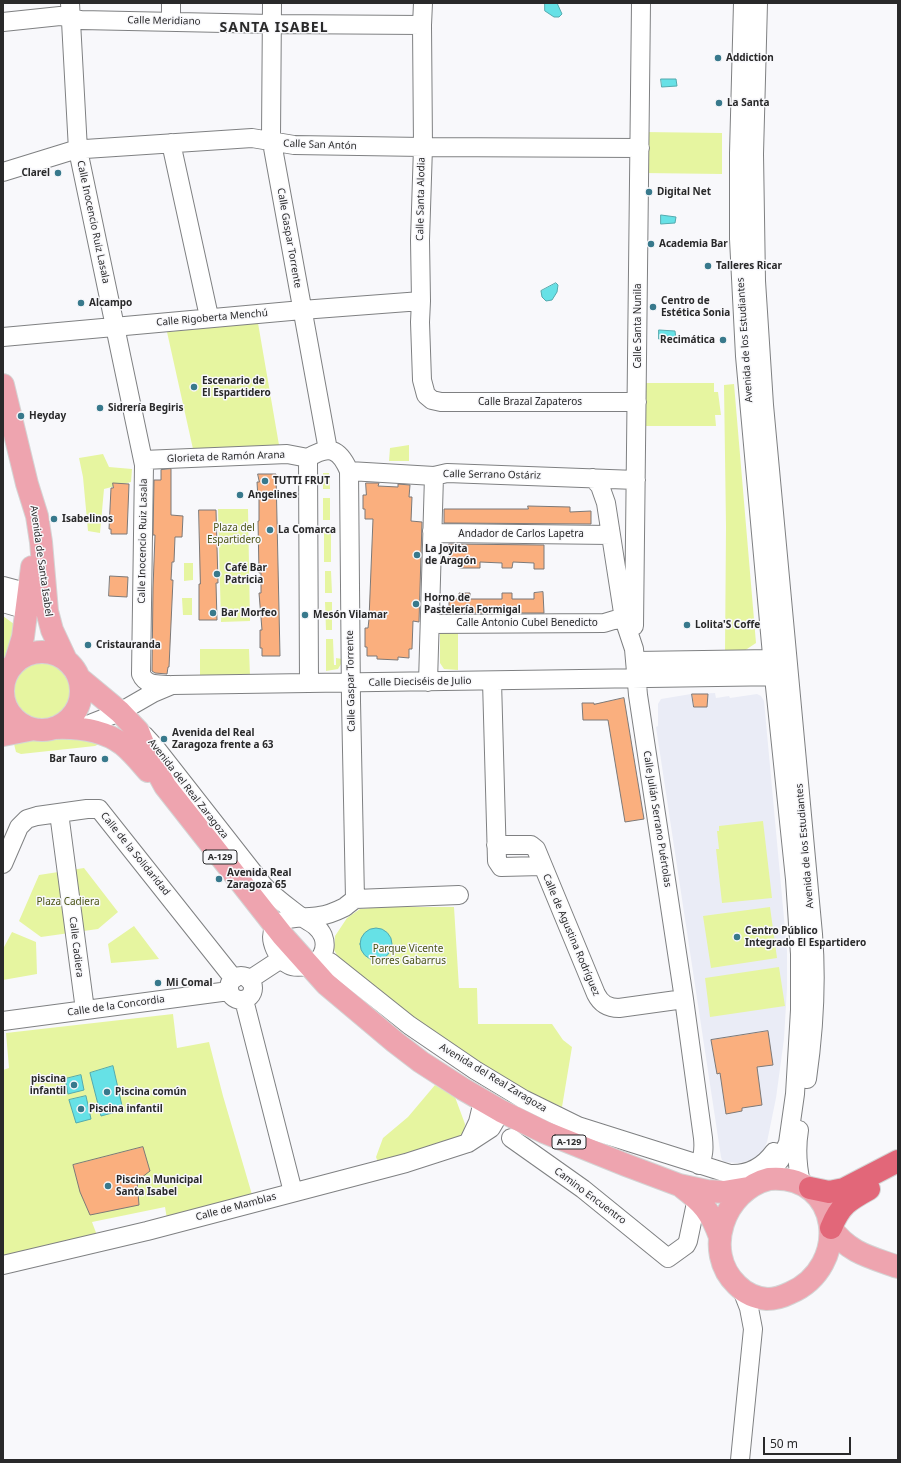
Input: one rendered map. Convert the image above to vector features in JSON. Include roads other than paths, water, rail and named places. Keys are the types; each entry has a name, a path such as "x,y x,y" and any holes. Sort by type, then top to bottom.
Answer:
{"highway":[{"path":"805,1186 830,1192 844,1189 898,1161"},
{"path":"831,1228 839,1211 845,1203 898,1174"}],"main road":[{"name":"Avenida de Santa Isabel","path":"3,385 27,484 37,516 41,542 46,611 52,630 66,660"},
{"name":"Avenida de Santa Isabel","path":"8,674 23,637 33,556 27,484"},
{"path":"3,735 44,729 63,723 72,716 78,706 81,694 79,678 72,666 66,660 55,654 43,652 27,655 8,674 3,694 6,706 13,717 23,724 44,729"},
{"name":"Avenida del Real Zaragoza","path":"79,678 120,712 138,731 146,751 165,786"},
{"name":"Avenida del Real Zaragoza","path":"44,729 77,728 102,734 123,745 165,786 275,927 322,954 326,984 365,1018 421,1062 492,1106 544,1132 679,1185 707,1191 724,1192 758,1177"},
{"name":"A-129","path":"863,1255 851,1254 829,1260 807,1284 797,1290 775,1298 759,1298 742,1290 729,1276 721,1258 720,1237 722,1227 729,1210 739,1196 758,1177 788,1179 805,1186 818,1196 823,1204 831,1228 839,1239 863,1255 898,1267"},
{"name":"Avenida del Real Zaragoza","path":"679,1185 697,1198 709,1211 720,1237"},
{"name":"A-129","path":"822,1266 830,1246 831,1228"}],"street":[{"path":"171,3 171,21"},
{"name":"Calle Gaspar Torrente","path":"272,3 271,142 328,450"},
{"name":"Calle Santa Alodia","path":"423,3 423,147 420,240 420,322 422,380 426,395"},
{"name":"Calle Santa Nunila","path":"634,655 641,3"},
{"name":"Avenida de los Estudiantes","path":"743,3 739,153 740,262 745,356 772,659 782,676 813,934 816,977 814,1016 808,1073 798,1138 798,1162 805,1186"},
{"name":"Avenida de los Estudiantes","path":"758,3 754,154 756,281 800,954 800,1010 795,1094 788,1143 780,1160 758,1177"},
{"name":"Calle Meridiano","path":"3,22 60,16 71,11 81,20 272,24 422,24"},
{"name":"Calle Inocencio Ruiz Lasala","path":"71,11 78,150 143,460 141,674 144,681 172,685"},
{"name":"Calle San Antón","path":"3,172 78,150 252,138 290,145 640,148"},
{"path":"172,143 208,312"},
{"name":"Calle Rigoberta Menchú","path":"3,337 302,310 421,301"},
{"name":"Calle Brazal Zapateros","path":"426,395 432,400 441,402 637,402"},
{"path":"309,683 308,458 317,453 328,450 338,453 346,463 349,471"},
{"name":"Glorieta de Ramón Arana","path":"143,460 287,454 308,458"},
{"name":"Calle Gaspar Torrente","path":"349,471 350,903"},
{"name":"Calle Serrano Ostáriz","path":"349,471 434,476 447,473 636,480"},
{"path":"428,682 434,476"},
{"name":"Calle Julián Serrano Puértolas","path":"593,478 600,486 606,503 624,619 634,655 636,679 684,999 703,1138 704,1149 699,1165"},
{"name":"Andador de Carlos Lapetra","path":"432,531 439,534 611,535"},
{"path":"3,586 28,601"},
{"path":"3,603 28,601"},
{"name":"Calle Antonio Cubel Benedicto","path":"430,624 604,623 624,619"},
{"path":"634,655 772,659"},
{"name":"Calle Dieciséis de Julio","path":"77,728 120,712 152,693 172,685 782,676"},
{"name":"Calle de Agustina Rodríguez","path":"492,681 496,845 531,845 536,849 600,1001 607,1006 619,1008 684,999"},
{"name":"Avenida del Real Zaragoza","path":"138,731 155,747 263,885 302,918 316,926 322,954 409,1025 475,1070 524,1099 578,1126 723,1173 738,1174 752,1171 758,1177"},
{"name":"Calle de la Solidaridad","path":"3,864 19,827 31,817 87,809 99,809 239,987 293,1192"},
{"name":"Calle Cadiera","path":"59,813 85,1010"},
{"path":"350,903 322,954 292,966 281,959 273,942 272,933 275,927 286,920 325,915 350,903 459,895"},
{"name":"Calle de la Concordia","path":"3,1021 239,987 281,959"},
{"name":"Calle de Mamblas","path":"3,1265 147,1231 406,1162 468,1143 478,1122 492,1106"},
{"name":"Camino Encuentro","path":"510,1138 583,1189 668,1258 686,1245 688,1241 697,1198"},
{"path":"740,1460 753,1329 749,1308 742,1290"},
{"path":"753,1329 763,1312 775,1298"}],"water":[{"path":"545,3 557,3 562,14 559,17 554,17 545,11"},
{"path":"661,79 676,79 677,86 662,87"},
{"path":"661,215 676,217 675,223 661,224"},
{"path":"556,283 558,285 557,292 552,300 546,301 542,297 541,291"},
{"path":"659,330 675,331 676,339 659,339"},
{"path":"373,928 379,928 388,932 392,944 388,956 379,960 373,960 364,956 360,947 360,941 364,932"},
{"name":"Piscina común","path":"113,1066 123,1110 101,1116 90,1073"},
{"name":"piscina infantil","path":"81,1075 84,1090 68,1094 65,1079"},
{"name":"Piscina infantil","path":"86,1096 91,1119 76,1123 69,1100"}],"place":[{"name":"Addiction","path":"718,58"},
{"name":"La Santa","path":"719,103"},
{"name":"Clarel","path":"58,173"},
{"name":"Digital Net","path":"649,192"},
{"name":"Academia Bar","path":"651,244"},
{"name":"Talleres Ricar","path":"708,266"},
{"name":"Alcampo","path":"81,303"},
{"name":"Centro de Estética Sonia","path":"653,307"},
{"name":"Recimática","path":"723,340"},
{"name":"Escenario de El Espartidero","path":"194,387"},
{"name":"Sidrería Begiris","path":"100,408"},
{"name":"Heyday","path":"21,416"},
{"name":"TUTTI FRUT","path":"265,481"},
{"name":"Angelines","path":"240,495"},
{"name":"Isabelinos","path":"54,519"},
{"name":"La Comarca","path":"270,530"},
{"name":"La Joyita de Aragón","path":"417,555"},
{"name":"Café Bar Patricia","path":"217,574"},
{"name":"Horno de Pastelería Formigal","path":"416,604"},
{"name":"Bar Morfeo","path":"213,613"},
{"name":"Mesón Vilamar","path":"305,615"},
{"name":"Lolita'S Coffe","path":"687,625"},
{"name":"Cristauranda","path":"88,645"},
{"name":"Avenida del Real Zaragoza frente a 63","path":"164,739"},
{"name":"Bar Tauro","path":"105,759"},
{"name":"Avenida Real Zaragoza 65","path":"219,879"},
{"name":"Centro Público Integrado El Espartidero","path":"737,937"},
{"name":"Mi Comal","path":"158,983"},
{"name":"piscina infantil","path":"74,1085"},
{"name":"Piscina común","path":"107,1092"},
{"name":"Piscina infantil","path":"81,1109"},
{"name":"Piscina Municipal Santa Isabel","path":"108,1186"}],"district":[{"name":"SANTA ISABEL","path":"274,28"}],"park label":[{"name":"Plaza del Espartidero","path":"234,534"},
{"name":"Plaza Cadiera","path":"68,902"},
{"name":"Parque Vicente Torres Gabarrus","path":"408,954"}]}
